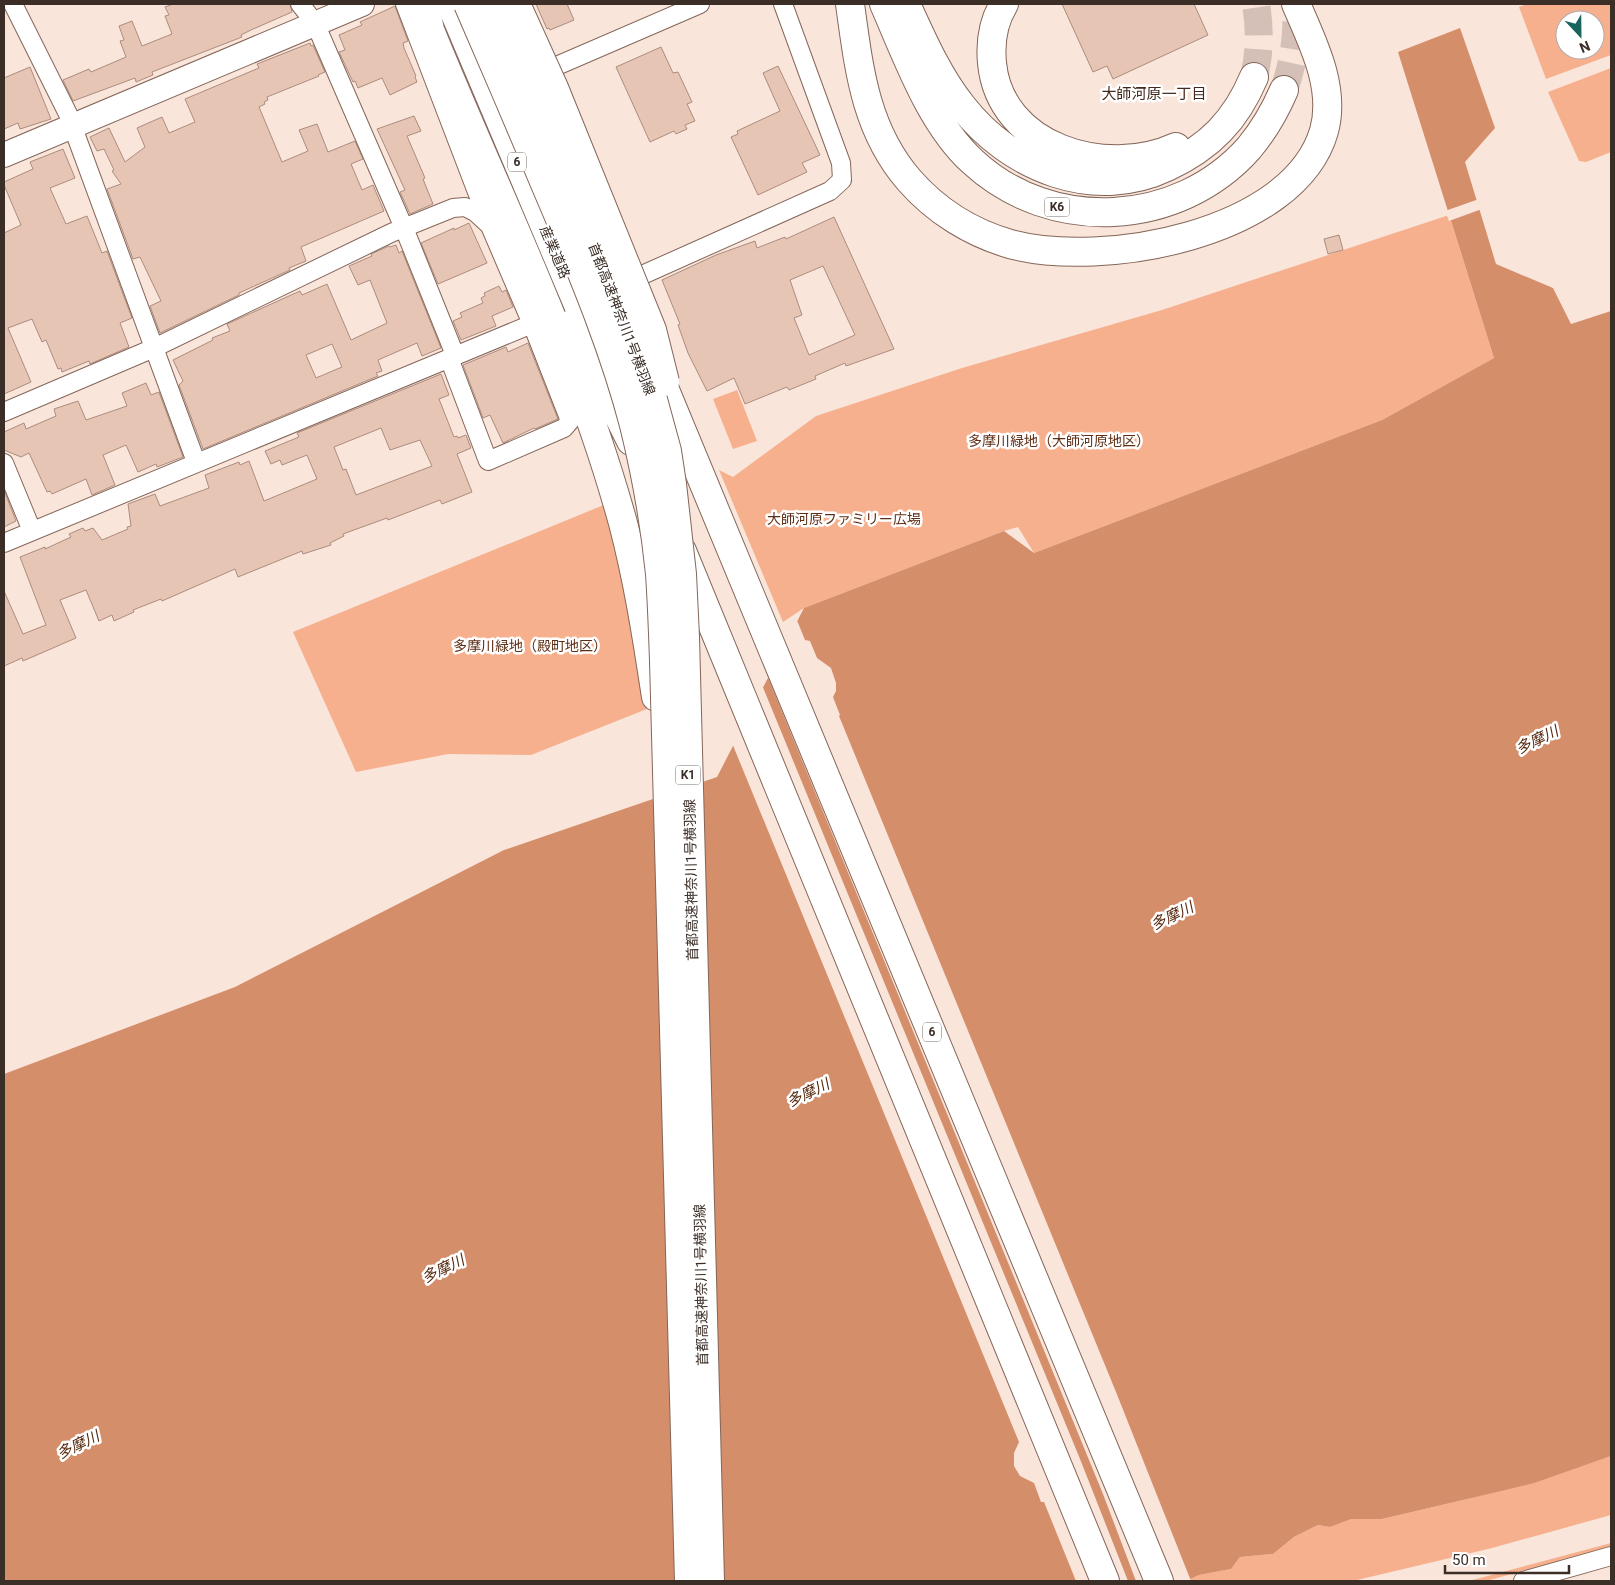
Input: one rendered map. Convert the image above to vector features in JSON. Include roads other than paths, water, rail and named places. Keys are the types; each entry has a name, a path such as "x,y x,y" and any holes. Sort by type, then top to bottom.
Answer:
{"main road":[{"path":"427,4 430,30 567,358 602,454 623,522 641,603 668,780"},
{"path":"433,4 446,42 547,279 564,316 607,393 655,498"},
{"name":"産業道路","path":"451,4 584,320 655,498"},
{"name":"首都高速神奈川1号横羽線","path":"468,4 582,272 605,332 655,498 668,780 689,1581"},
{"name":"首都高速神奈川1号横羽線","path":"492,4 618,301 649,385 667,451 672,484 682,574 685,637 710,1581"},
{"name":"6","path":"502,4 531,77 628,299 1159,1581"},
{"path":"516,4 554,88 652,330 662,368 680,463 684,510 682,574"},
{"path":"850,4 861,77 868,107 886,147 910,182 944,212 963,225 984,235 1011,244 1038,249 1090,252 1150,246 1211,228 1237,218 1264,204 1287,188 1304,170 1316,151 1324,131 1327,93 1316,53 1296,4"},
{"name":"K6","path":"884,4 931,106 948,132 971,161 1003,185 1021,195 1065,209 1117,213 1144,209 1169,202 1191,192 1213,179 1248,149 1274,113 1284,90"},
{"name":"K6","path":"906,4 939,71 962,106 976,122 1022,159 1054,173 1071,178 1109,182 1144,176 1181,161 1212,139 1241,103 1247,74 1207,125 1184,143 1170,150 1138,158 1121,159 1081,155 1065,150 1035,136 1023,127 1003,101 993,71 991,39 1004,4"},
{"name":"6","path":"655,498 1105,1581"}],"street":[{"path":"13,4 72,126 196,462"},
{"path":"300,4 316,23 404,228 452,356 488,461 564,428 570,421 532,324 490,226 405,4"},
{"path":"4,155 362,4"},
{"path":"531,77 700,4"},
{"path":"584,320 628,299 640,276 830,191 842,180 842,163 783,4"},
{"path":"4,412 154,348 315,269 404,228 453,208 465,207 475,212 490,226"},
{"path":"4,543 532,324"},
{"path":"4,464 32,531"},
{"path":"1526,1581 1611,1556"}],"water":[{"name":"多摩川","path":"1460,28 1495,128 1465,162 1496,264 1553,288 1571,324 1611,311 1611,1456 1534,1483 1459,1501 1382,1519 1351,1519 1330,1527 1318,1525 1294,1537 1273,1554 1240,1557 1231,1569 1199,1575 1186,1581 4,1581 4,1074 235,987 504,850 717,777 804,608 1004,531 1034,553 1382,420 1494,358 1398,52"}],"tunnel":[{"path":"1254,77 1259,40 1256,4"},
{"path":"1284,90 1294,47 1296,4"}],"district":[{"name":"大師河原一丁目","path":"1154,94"}],"park label":[{"name":"多摩川緑地（大師河原地区）","path":"1059,441"},
{"name":"大師河原ファミリー広場","path":"844,519"},
{"name":"多摩川緑地（殿町地区）","path":"530,646"}]}
